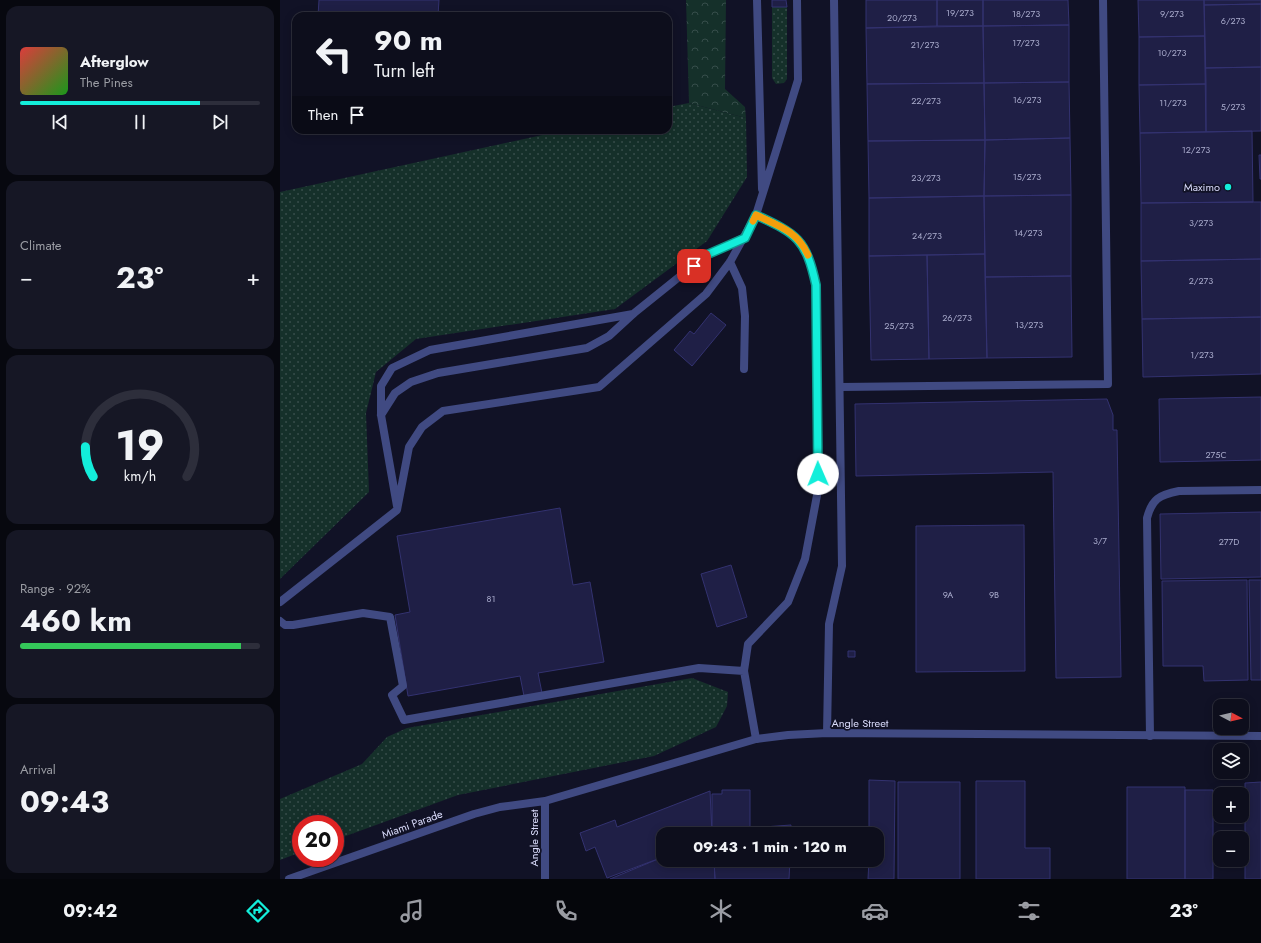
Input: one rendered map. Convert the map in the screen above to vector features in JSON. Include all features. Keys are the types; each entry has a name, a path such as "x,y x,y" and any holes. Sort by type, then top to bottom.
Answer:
{"street":[{"path":"757,0 762,196"},
{"path":"280,602 397,510 409,447 422,427 443,411 599,387 706,294 730,262 745,238 756,215 798,80 797,0"},
{"path":"828,733 829,624 842,566 841,387 834,0"},
{"path":"841,387 1108,384 1103,0"},
{"path":"756,215 789,231 797,237 812,263 816,285 818,490 805,559 788,602 748,644 744,671 756,739"},
{"path":"381,415 395,393 412,382 438,373 586,348 609,336 633,314 704,256 745,238"},
{"path":"730,262 742,288 745,316 744,369"},
{"path":"397,510 381,415 381,386 392,368 430,350 633,314"},
{"path":"1150,736 1147,518 1150,506 1158,498 1168,493 1179,491 1261,490"},
{"path":"280,621 285,625 293,625 363,612 390,617 403,686 392,695 404,720 699,668 744,671"},
{"name":"Angle Street","path":"545,879 545,801 756,739 788,735 828,733 1261,736"},
{"name":"Miami Parade","path":"289,879 474,814 500,807 545,801"}],"green space":[{"path":"686,0 726,0 725,89 745,107 746,118 689,103"},
{"path":"772,7 787,7 787,79 784,83 776,84 772,78"},
{"path":"689,103 746,118 747,177 707,241 615,309 416,339 376,372 366,413 369,492 280,579 280,192 547,134 672,134 672,106"},
{"path":"692,678 728,692 727,706 716,727 654,756 458,795 344,837 344,815 292,815 292,855 280,860 280,799 362,764 387,737 407,728"}],"building":[{"path":"319,0 439,0 438,12 318,12"},
{"path":"772,0 786,0 787,7 772,7"},
{"path":"866,0 937,0 937,26 866,28"},
{"path":"937,0 983,0 983,26 937,26"},
{"path":"983,0 1068,0 1069,25 983,26"},
{"path":"1138,0 1204,0 1205,36 1139,37"},
{"path":"1204,0 1261,0 1261,4 1204,5"},
{"path":"1261,4 1261,67 1205,68 1204,5"},
{"path":"1069,25 1069,82 984,83 983,26"},
{"path":"983,26 984,83 867,84 866,28"},
{"path":"1205,36 1206,84 1139,85 1139,37"},
{"path":"1261,67 1261,131 1206,132 1205,68"},
{"path":"1069,82 1070,138 985,140 984,83"},
{"path":"984,83 985,140 868,141 867,84"},
{"path":"1206,84 1206,132 1140,133 1139,85"},
{"path":"1252,131 1253,202 1141,203 1140,133"},
{"path":"1070,138 1071,195 984,196 985,140"},
{"path":"985,140 984,196 869,198 868,141"},
{"path":"1259,155 1261,155 1261,179 1260,179"},
{"path":"1071,195 1071,276 985,277 984,196"},
{"path":"984,196 985,254 869,256 869,198"},
{"path":"1261,202 1261,259 1141,261 1141,203"},
{"path":"985,254 987,358 929,359 927,255"},
{"path":"927,255 929,359 871,360 869,256"},
{"path":"1261,259 1261,317 1142,319 1141,261"},
{"path":"1071,276 1072,357 987,358 985,277"},
{"path":"711,313 726,325 692,366 674,350 690,331 694,334"},
{"path":"1261,317 1261,374 1143,377 1142,319"},
{"path":"1261,397 1261,460 1160,462 1159,399"},
{"path":"1107,399 1113,415 1113,430 1117,430 1121,677 1056,678 1053,472 856,476 855,404"},
{"path":"560,508 573,585 590,582 604,662 538,673 542,693 524,696 520,676 408,696 395,615 410,612 397,536"},
{"path":"1261,512 1261,577 1161,579 1160,514"},
{"path":"1024,525 1025,671 916,672 916,526"},
{"path":"731,565 747,617 717,627 701,574"},
{"path":"1247,580 1248,680 1204,681 1203,666 1163,666 1162,581"},
{"path":"1249,580 1261,580 1261,680 1251,680"},
{"path":"848,651 855,651 855,657 848,657"},
{"path":"869,780 895,781 894,879 868,879 869,867 884,867 884,827 869,827"},
{"path":"976,781 1025,781 1025,848 1050,848 1050,879 976,879"},
{"path":"898,782 960,782 960,879 898,879"},
{"path":"1261,782 1261,879 1245,879 1245,867 1249,867 1249,831 1245,831 1245,823 1249,823 1249,787 1245,787 1245,783"},
{"path":"1127,787 1185,787 1185,879 1127,879"},
{"path":"722,790 750,790 750,827 712,827 712,794 722,794"},
{"path":"1185,790 1213,790 1213,879 1185,879"},
{"path":"710,791 712,827 656,827 656,860 607,878 595,847 586,851 580,833 615,820 617,827"},
{"path":"791,825 791,827 764,827"},
{"path":"656,860 656,867 714,867 715,879 610,879"},
{"path":"714,867 790,867 789,879 715,879"}],"slow traffic":[{"path":"753,221 756,215 789,231 797,237 808,255"}],"place":[{"name":"Maximo","path":"1228,187"}],"route":[{"path":"694,266 704,256 745,238 756,215 789,231 797,237 803,245 812,263 816,285 818,474"}]}
